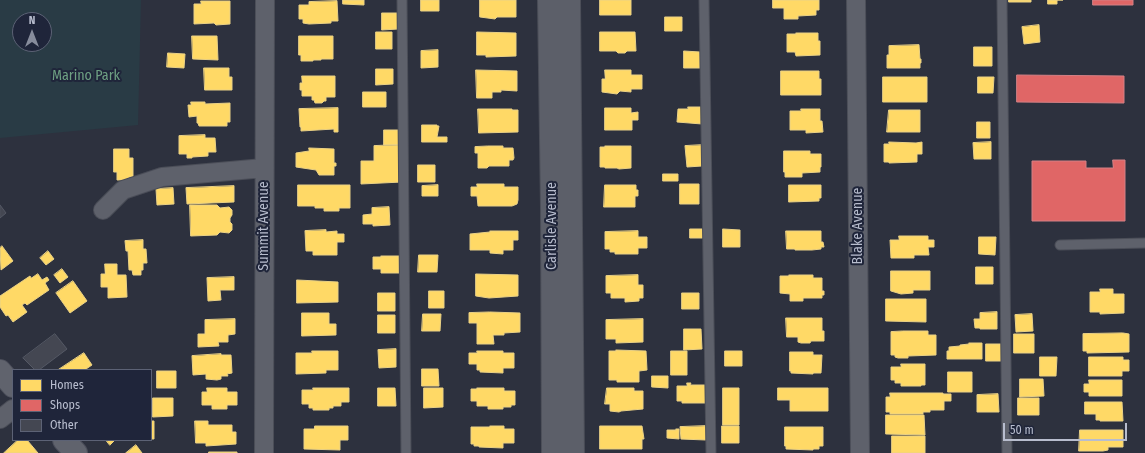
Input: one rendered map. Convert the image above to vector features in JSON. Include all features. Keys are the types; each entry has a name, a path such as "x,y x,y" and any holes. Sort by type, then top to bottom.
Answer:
{"main road":[{"path":"0,371 12,385"},
{"path":"65,441 76,453"}],"street":[{"name":"Summit Avenue","path":"264,453 265,0"},
{"name":"Carlisle Avenue","path":"549,0 573,453"},
{"name":"Carlisle Avenue","path":"553,453 569,0"},
{"name":"Blake Avenue","path":"856,0 860,453"},
{"path":"103,210 123,190 162,176 264,168"},
{"path":"0,419 12,410"}],"lane":[{"path":"402,0 406,453"},
{"path":"704,0 711,453"},
{"path":"1002,0 1007,453"},
{"path":"1060,245 1145,243"}],"green space":[{"name":"Marino Park","path":"0,0 141,0 138,125 0,138"}],"building: Homes":[{"path":"343,0 364,0 364,5 343,4"},
{"path":"421,0 439,0 439,11 421,11"},
{"path":"480,0 516,0 516,17 497,17 495,19 480,17"},
{"path":"600,0 631,0 631,15 600,15"},
{"path":"773,0 819,0 819,10 816,10 816,15 798,16 798,19 784,19 784,8 773,8"},
{"path":"1009,0 1031,0 1031,2 1009,2"},
{"path":"1048,0 1057,0 1057,4 1048,4"},
{"path":"201,1 230,1 230,24 194,24 194,4 201,4"},
{"path":"337,1 338,21 331,21 331,23 309,24 303,23 303,19 299,19 299,5 309,5 309,2"},
{"path":"382,13 398,13 398,29 382,30"},
{"path":"665,17 682,17 682,31 665,31"},
{"path":"1039,25 1040,42 1024,44 1022,27"},
{"path":"376,32 392,32 392,49 376,49"},
{"path":"477,32 516,33 516,56 486,57 486,55 477,55"},
{"path":"600,32 635,32 636,51 618,53 616,51 600,51"},
{"path":"818,33 818,41 820,41 820,55 796,56 795,52 787,52 787,34"},
{"path":"192,36 217,36 218,60 193,59"},
{"path":"299,36 333,36 333,59 301,61 301,55 299,55"},
{"path":"919,45 921,59 920,68 887,68 889,46"},
{"path":"974,47 992,47 992,66 974,66"},
{"path":"438,50 438,67 421,68 421,51"},
{"path":"684,51 700,52 700,68 684,68"},
{"path":"168,53 185,54 184,68 167,67"},
{"path":"204,68 229,68 229,77 232,77 232,90 205,90"},
{"path":"376,69 393,69 393,84 376,85"},
{"path":"476,70 517,71 517,91 501,90 501,92 492,92 492,98 477,98"},
{"path":"605,70 631,70 631,75 642,75 642,89 631,89 631,92 620,91 617,94 602,92 602,79 605,79"},
{"path":"781,71 819,71 819,79 821,79 821,95 781,95"},
{"path":"302,76 335,76 335,97 326,97 326,101 322,103 315,103 314,100 312,100 312,96 302,96 300,83 302,83"},
{"path":"883,77 927,77 927,102 883,102"},
{"path":"978,77 994,77 993,93 978,93"},
{"path":"363,92 386,92 386,107 363,107"},
{"path":"191,102 205,102 205,104 230,103 230,122 227,122 227,126 199,126 197,123 197,116 189,117 188,105 191,105"},
{"path":"688,107 703,107 702,124 677,122 678,109 688,109"},
{"path":"338,108 338,132 334,132 334,129 301,131 299,109"},
{"path":"605,108 631,108 631,113 638,112 638,120 632,120 632,130 605,130"},
{"path":"478,109 518,110 518,132 479,133"},
{"path":"801,109 820,109 820,121 822,121 823,132 806,133 806,130 790,130 790,111 801,111"},
{"path":"889,110 920,110 920,132 887,132"},
{"path":"977,122 990,122 990,138 977,138"},
{"path":"422,125 439,126 437,137 447,137 447,142 422,142"},
{"path":"384,130 400,130 399,145 384,145"},
{"path":"205,135 205,138 215,138 216,152 208,152 208,156 192,158 187,158 187,154 179,154 179,136"},
{"path":"889,142 922,142 922,154 917,154 917,162 884,162 884,144 889,144"},
{"path":"991,142 991,159 974,159 973,143"},
{"path":"401,145 402,182 361,184 361,161 374,161 374,146"},
{"path":"703,145 702,166 687,167 685,146"},
{"path":"488,146 513,148 514,158 513,160 509,160 509,166 489,166 487,168 478,168 478,153 475,153 475,147"},
{"path":"631,146 631,168 619,169 600,167 600,147"},
{"path":"309,148 334,149 334,163 336,163 336,166 334,166 334,175 319,175 316,170 296,167 296,153 309,151"},
{"path":"114,149 129,149 129,158 133,158 133,177 129,177 129,180 117,180 117,172 114,172"},
{"path":"784,151 810,151 810,154 821,154 820,172 802,173 802,177 785,177"},
{"path":"418,165 435,165 435,182 418,182"},
{"path":"663,174 678,174 678,181 663,181"},
{"path":"477,184 504,184 504,187 518,187 517,204 512,206 478,206 477,196 471,196 471,187 477,187"},
{"path":"680,184 699,184 699,204 680,204"},
{"path":"298,185 350,185 350,208 339,208 339,211 324,211 324,208 315,208 315,206 298,206"},
{"path":"438,185 438,196 422,196 422,186"},
{"path":"605,185 636,185 638,196 635,196 635,207 604,207"},
{"path":"789,185 821,185 821,198 819,198 819,201 789,202"},
{"path":"234,186 234,202 187,204 186,188"},
{"path":"173,188 174,204 157,205 156,189"},
{"path":"190,205 217,205 220,208 229,207 232,210 230,222 232,224 232,230 229,233 220,232 217,235 191,236"},
{"path":"389,207 390,225 373,226 373,224 363,224 363,215 372,214 372,208"},
{"path":"690,229 703,229 703,238 690,238"},
{"path":"723,229 740,230 740,247 723,247"},
{"path":"326,230 326,232 337,231 337,234 344,234 344,242 337,242 337,255 313,255 313,251 306,251 305,231"},
{"path":"490,231 518,231 518,240 513,240 513,250 503,250 503,254 490,253 490,250 470,250 470,234"},
{"path":"638,231 638,237 647,237 647,248 638,248 638,254 615,254 615,252 610,252 610,249 605,249 605,232"},
{"path":"786,231 821,231 821,242 823,242 824,247 821,247 821,249 812,250 787,249"},
{"path":"899,236 928,236 928,240 934,240 934,247 928,247 929,255 914,255 914,258 891,258 890,240 899,240"},
{"path":"979,237 996,237 995,255 979,254"},
{"path":"143,240 143,249 146,249 147,263 143,263 141,275 133,275 132,270 129,270 128,251 126,251 125,241"},
{"path":"2,246 13,261 1,270 0,248"},
{"path":"48,251 54,259 46,265 40,258"},
{"path":"419,255 438,255 437,272 418,272"},
{"path":"399,256 399,273 381,273 381,269 373,269 373,257"},
{"path":"105,264 117,264 117,275 126,275 127,297 108,298 108,287 101,287 101,274 105,274"},
{"path":"976,267 993,267 993,284 976,284"},
{"path":"62,269 68,277 60,283 54,275"},
{"path":"891,271 930,271 930,290 913,290 913,293 901,294 891,291"},
{"path":"38,274 42,280 47,277 49,280 45,283 49,290 27,305 25,303 22,305 27,312 13,322 8,315 6,316 0,307 0,296 30,276 31,278"},
{"path":"476,274 518,275 518,296 489,298 476,296"},
{"path":"638,275 638,285 643,285 643,298 639,298 639,301 625,302 625,298 611,298 611,293 606,293 606,276"},
{"path":"813,275 813,278 822,278 822,291 824,291 824,295 822,295 822,298 803,298 803,301 790,301 790,294 780,293 780,276"},
{"path":"234,277 234,290 220,290 221,300 208,301 207,278"},
{"path":"297,280 338,282 338,302 297,303"},
{"path":"73,281 87,301 70,313 56,293"},
{"path":"1100,289 1113,289 1113,294 1124,294 1124,313 1100,314 1100,312 1090,312 1090,292 1100,292"},
{"path":"429,291 444,291 444,308 429,308"},
{"path":"378,293 395,293 395,311 378,311"},
{"path":"682,293 699,293 699,309 682,309"},
{"path":"886,299 926,299 926,322 886,321"},
{"path":"997,312 997,329 975,328 974,319 980,319 980,313"},
{"path":"302,313 329,313 329,324 336,324 336,335 302,336"},
{"path":"469,313 520,313 520,332 504,333 504,335 493,335 494,344 477,344 477,323 469,323"},
{"path":"423,314 441,314 440,331 422,331"},
{"path":"1032,314 1033,331 1016,332 1015,315"},
{"path":"378,315 395,315 395,333 378,333"},
{"path":"786,318 822,318 824,341 801,343 798,342 798,337 787,337"},
{"path":"235,319 235,334 228,335 228,342 218,342 219,346 198,347 198,334 205,334 205,320"},
{"path":"643,319 643,342 616,343 616,339 606,339 606,320"},
{"path":"684,329 701,329 702,349 684,350"},
{"path":"928,331 928,335 936,335 936,355 908,356 908,358 898,358 895,357 895,355 891,355 891,332"},
{"path":"1014,334 1034,334 1034,353 1014,353"},
{"path":"1083,334 1129,334 1129,352 1087,353 1087,351 1083,351"},
{"path":"969,343 982,343 982,359 947,359 947,351 949,351 949,347"},
{"path":"986,344 1003,344 1003,361 986,361"},
{"path":"396,349 396,367 379,368 378,350"},
{"path":"312,351 338,351 338,370 326,370 326,373 296,374 296,353 312,353"},
{"path":"477,351 503,351 503,353 514,353 514,368 503,368 503,373 480,372 480,370 477,370 477,364 469,364 469,353 477,353"},
{"path":"609,351 646,351 647,370 639,371 639,382 617,382 617,380 609,380"},
{"path":"671,351 687,351 687,375 671,375"},
{"path":"725,351 742,351 742,366 725,366"},
{"path":"790,352 813,352 813,355 822,355 821,373 791,373"},
{"path":"84,353 92,365 86,369 60,369"},
{"path":"221,354 231,355 232,373 227,374 228,376 221,376 221,379 217,380 206,379 206,374 193,375 192,356"},
{"path":"1040,357 1057,357 1056,376 1040,376"},
{"path":"1089,357 1123,357 1123,360 1129,360 1129,371 1122,371 1122,376 1089,376"},
{"path":"901,364 925,364 925,385 901,386 901,383 895,383 895,380 891,380 891,367 901,367"},
{"path":"422,369 438,369 439,386 422,386"},
{"path":"157,371 176,371 176,388 157,388"},
{"path":"948,372 972,372 972,392 948,392"},
{"path":"652,376 668,376 668,388 652,387"},
{"path":"1020,379 1043,379 1044,396 1020,397"},
{"path":"1089,380 1122,380 1122,396 1089,396 1089,392 1084,392 1084,384 1089,384"},
{"path":"687,383 691,383 690,385 706,385 706,403 682,403 682,401 677,401 677,386 687,386"},
{"path":"207,388 227,388 227,392 237,392 237,405 227,405 227,409 212,409 212,405 202,405 202,392 207,392"},
{"path":"313,388 349,388 349,402 341,402 341,406 333,406 333,408 329,408 329,410 313,410 313,408 309,408 309,404 302,404 302,390 313,390"},
{"path":"378,388 395,388 396,406 378,406"},
{"path":"424,388 443,388 443,407 424,408"},
{"path":"504,388 504,391 515,391 515,405 511,405 511,407 503,407 503,409 488,409 488,406 477,406 477,401 471,401 471,389"},
{"path":"607,388 634,388 634,391 643,391 643,409 619,412 610,411 610,404 605,404"},
{"path":"723,388 739,388 739,425 723,425"},
{"path":"778,388 828,388 828,411 790,411 790,400 778,400"},
{"path":"890,393 951,394 951,401 944,401 944,410 930,410 930,412 923,412 923,414 890,414 890,412 886,412 886,397 890,397"},
{"path":"998,394 999,412 977,412 977,395"},
{"path":"153,398 173,398 173,416 153,417"},
{"path":"1018,398 1039,398 1039,415 1018,415"},
{"path":"1085,402 1122,402 1123,421 1096,420 1096,414 1085,414"},
{"path":"886,415 924,415 925,435 886,434"},
{"path":"152,421 154,421 154,439 152,439"},
{"path":"195,421 208,421 208,425 232,425 232,432 236,432 236,444 206,446 206,443 196,443"},
{"path":"315,426 348,426 348,440 340,440 340,450 304,449 304,429 314,429"},
{"path":"504,426 504,429 514,429 514,443 503,443 503,448 479,447 471,444 471,427"},
{"path":"600,426 642,426 644,439 642,439 642,449 600,449"},
{"path":"706,426 706,440 681,439 680,427"},
{"path":"722,426 739,426 739,443 722,443"},
{"path":"785,427 823,427 823,446 819,446 819,449 813,450 786,449"},
{"path":"679,429 679,439 667,438 667,430"},
{"path":"1080,430 1123,430 1123,447 1108,447 1108,450 1103,451 1079,451"},
{"path":"892,436 925,436 925,453 892,453"},
{"path":"17,441 28,441 38,453 4,453"},
{"path":"107,441 114,441 110,445"},
{"path":"136,445 142,453 126,453"},
{"path":"237,452 237,453 209,453"}],"building: Shops":[{"path":"1093,0 1133,0 1133,5 1093,5"},
{"path":"1017,75 1124,76 1124,103 1017,102"},
{"path":"1113,160 1125,160 1125,221 1032,221 1032,161 1086,161 1086,168 1113,168"}],"building: Other":[{"path":"0,205 6,213 0,218"},
{"path":"55,334 67,349 40,369 34,369 23,358"}]}
